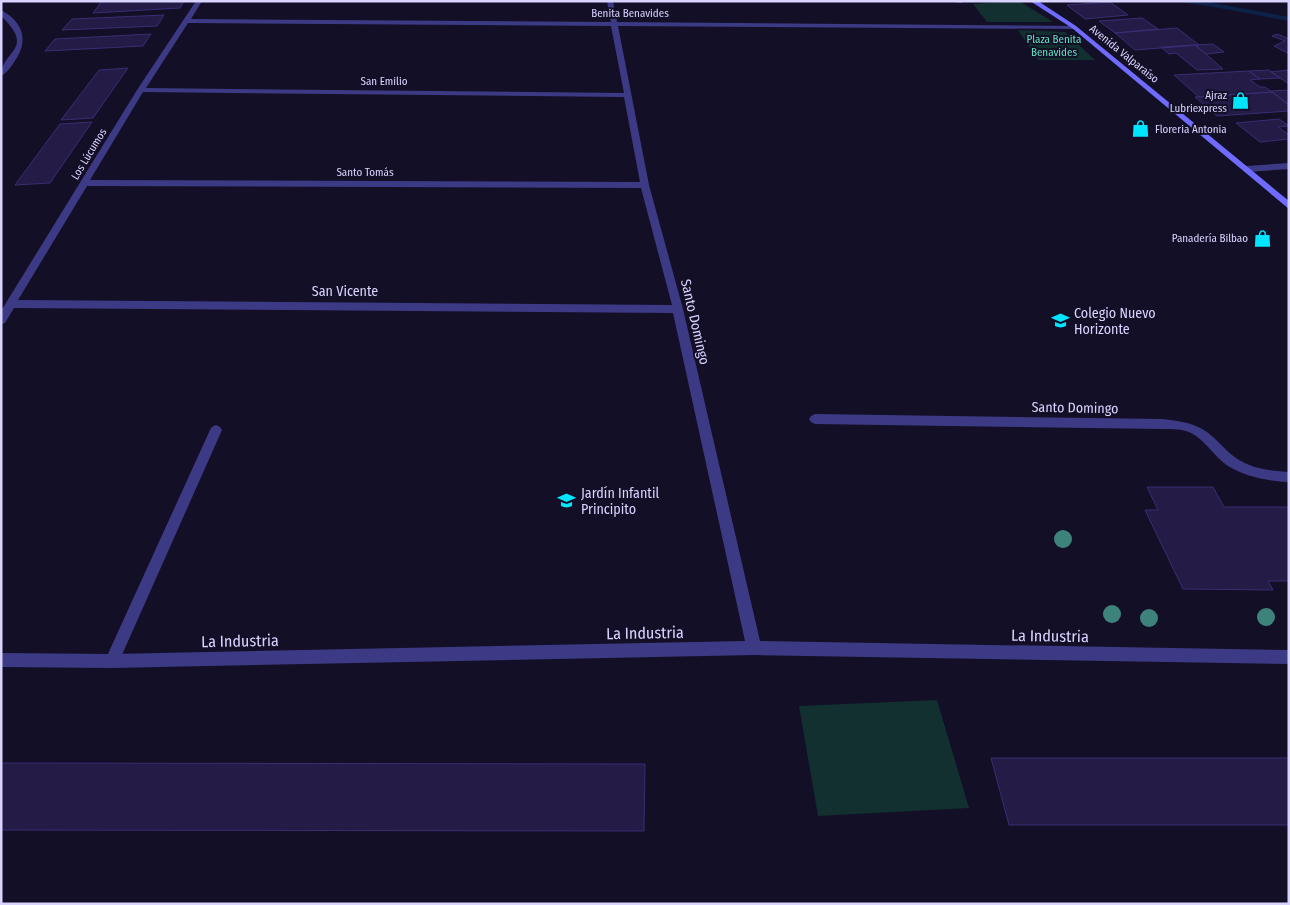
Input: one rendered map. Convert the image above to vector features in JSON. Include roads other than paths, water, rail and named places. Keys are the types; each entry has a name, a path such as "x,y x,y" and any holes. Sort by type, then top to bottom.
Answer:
{"main road":[{"name":"Avenida Valparaíso","path":"1033,1 1074,27 1289,206"}],"street":[{"name":"Los Lúcumos","path":"1,320 141,90 200,1"},
{"name":"Santo Domingo","path":"610,1 645,185 678,309 754,648"},
{"path":"952,1 961,1"},
{"path":"1,12 15,24 22,37 19,50 1,74"},
{"name":"Benita Benavides","path":"185,21 1074,27"},
{"path":"1,63 11,62"},
{"name":"San Emilio","path":"141,90 627,94"},
{"path":"1247,170 1289,166"},
{"name":"Santo Tomás","path":"86,183 645,185"},
{"name":"San Vicente","path":"12,304 678,309"},
{"name":"Santo Domingo","path":"815,419 1172,425 1191,428 1209,438 1228,459 1244,469 1274,476 1289,477"},
{"path":"112,661 216,430"},
{"name":"La Industria","path":"1,660 112,661 754,648 1289,657"}],"waterway":[{"path":"1174,1 1208,4 1289,19"}],"place":[{"name":"Ajraz Lubriexpress","path":"1241,101"},
{"name":"Floreria Antonia","path":"1141,129"},
{"name":"Panadería Bilbao","path":"1262,238"},
{"name":"Colegio Nuevo Horizonte","path":"1060,321"},
{"name":"Jardín Infantil Principito","path":"567,501"}],"park label":[{"name":"Plaza Benita Benavides","path":"1054,45"}]}
